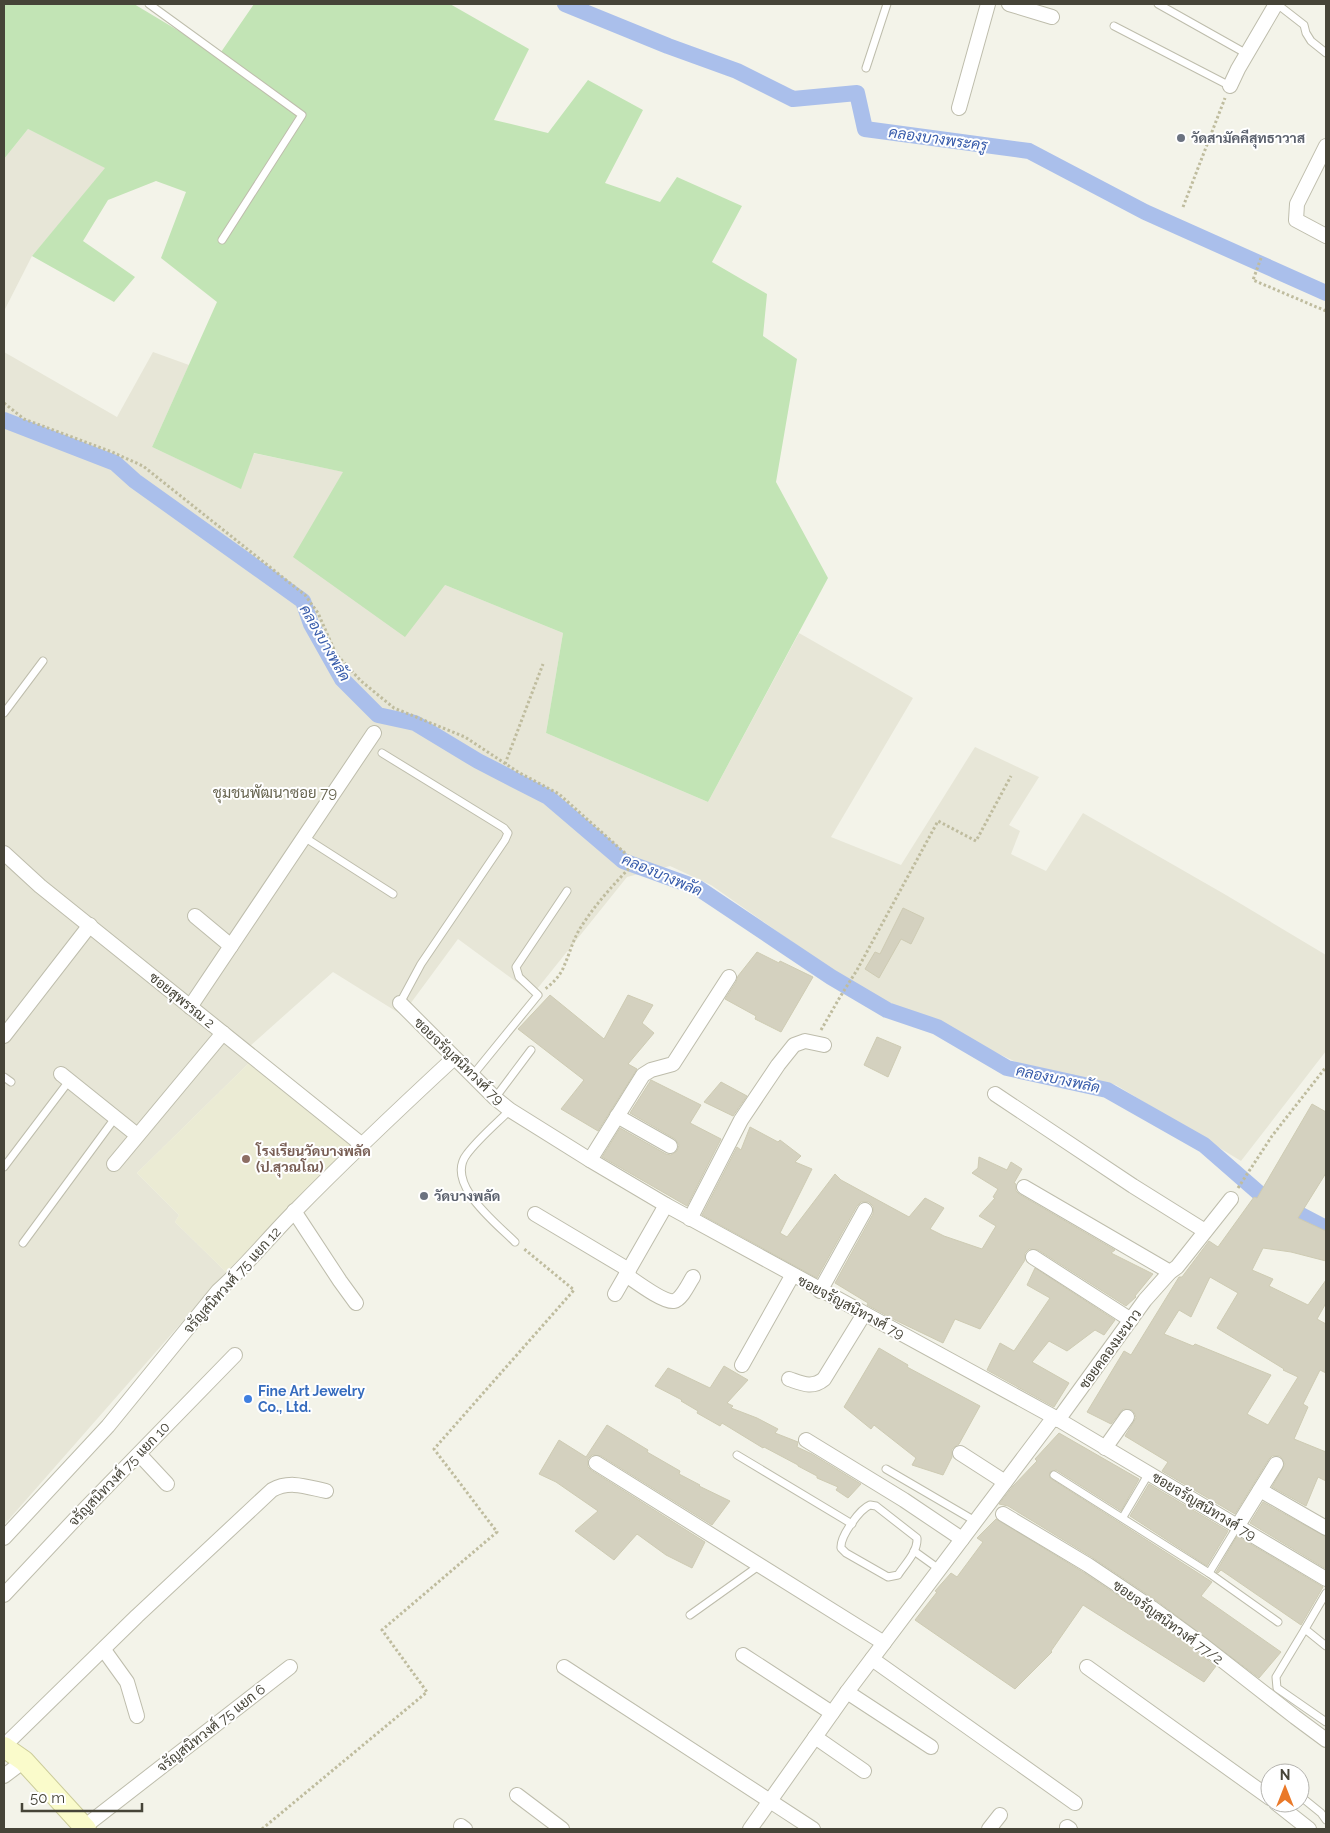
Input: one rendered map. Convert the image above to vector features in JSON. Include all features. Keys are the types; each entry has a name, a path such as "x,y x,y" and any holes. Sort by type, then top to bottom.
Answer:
{"street":[{"path":"959,108 988,4"},
{"path":"1009,4 1052,17"},
{"path":"1230,86 1277,4"},
{"path":"1326,146 1297,204 1296,220 1326,236"},
{"path":"190,1007 374,733"},
{"name":"ซอยสุพรรณ 2","path":"4,853 40,886 361,1144"},
{"path":"195,916 231,946"},
{"path":"4,1036 90,925"},
{"path":"590,1160 643,1075 651,1070 673,1064 729,977"},
{"name":"ซอยจรัญสนิทวงศ์ 79","path":"400,1004 494,1098 590,1160 792,1276 1056,1419 1149,1472 1237,1527 1326,1579"},
{"path":"114,1164 136,1135 223,1033"},
{"path":"690,1219 741,1120 778,1066 794,1045 805,1041 820,1043"},
{"name":"จรัญสนิทวงศ์ 75 แยก 12","path":"4,1538 108,1426 218,1291 233,1278 294,1211 361,1144 454,1058"},
{"path":"65,1078 136,1135"},
{"path":"995,1094 1133,1186 1205,1231"},
{"path":"617,1116 670,1146"},
{"path":"1024,1187 1167,1276"},
{"name":"ซอยคลองมะนาว","path":"750,1829 847,1692 1005,1482 1056,1419 1145,1300 1177,1267 1235,1193"},
{"path":"615,1294 666,1205"},
{"path":"820,1291 865,1210"},
{"path":"294,1211 356,1303"},
{"path":"535,1214 628,1272 666,1300 674,1301 679,1298 693,1277"},
{"path":"1033,1257 1131,1320"},
{"path":"742,1366 792,1276"},
{"path":"789,1379 808,1385 818,1384 824,1379 864,1314"},
{"name":"จรัญสนิทวงศ์ 75 แยก 10","path":"4,1595 236,1355"},
{"path":"1105,1448 1127,1417"},
{"path":"806,1440 904,1500 962,1539"},
{"path":"139,1454 167,1484"},
{"path":"960,1454 1005,1482"},
{"path":"596,1463 884,1643"},
{"path":"1237,1527 1276,1464"},
{"path":"86,1828 24,1761 4,1747 137,1616 272,1490 282,1484 292,1484 326,1490"},
{"path":"1260,1490 1326,1528"},
{"name":"ซอยจรัญสนิทวงศ์ 77/2","path":"1003,1514 1088,1565 1144,1603 1204,1646 1287,1712 1326,1740"},
{"path":"104,1650 127,1682 136,1716"},
{"path":"743,1655 832,1713"},
{"path":"872,1659 1075,1803"},
{"path":"1087,1666 1260,1791"},
{"name":"จรัญสนิทวงศ์ 75 แยก 6","path":"86,1828 290,1667"},
{"path":"564,1667 812,1829"},
{"path":"847,1692 931,1747"},
{"path":"815,1737 864,1772"},
{"path":"4,1776 24,1761"},
{"path":"517,1795 562,1829"},
{"path":"1289,1813 1309,1829"},
{"path":"989,1829 1000,1815"}],"lane":[{"path":"149,4 302,115 222,240"},
{"path":"866,68 887,4"},
{"path":"1158,4 1247,54"},
{"path":"1277,4 1304,25 1311,41 1326,53"},
{"path":"1114,26 1230,86"},
{"path":"4,713 43,661"},
{"path":"382,753 508,832 505,840 422,964 400,1004"},
{"path":"304,837 393,894"},
{"path":"472,1076 538,995 519,978 516,967 567,891"},
{"path":"494,1098 531,1050"},
{"path":"4,1077 11,1082"},
{"path":"4,1167 65,1078"},
{"path":"510,1110 465,1156 461,1168 462,1182 472,1198 515,1242"},
{"path":"23,1243 115,1118"},
{"path":"738,1455 852,1524"},
{"path":"886,1469 976,1521"},
{"path":"1123,1517 1149,1472"},
{"path":"1054,1475 1209,1573 1278,1622"},
{"path":"870,1505 876,1506 917,1538 917,1545 914,1551 898,1575 888,1577 846,1553 841,1548 843,1537 864,1507 870,1505"},
{"path":"1209,1573 1237,1527"},
{"path":"914,1551 940,1569"},
{"path":"690,1615 760,1565"},
{"path":"1326,1593 1276,1677 1277,1688 1280,1692 1326,1722"},
{"path":"1305,1629 1326,1646"},
{"path":"1310,1804 1326,1820"}],"path":[{"path":"1183,207 1230,86"},
{"path":"1261,258 1253,280 1326,311"},
{"path":"4,403 24,419 112,452 142,466 305,595 318,613 336,654 361,681 394,708 465,737 505,764 559,794 635,862 605,895 580,928 567,955 564,967 551,984 538,995"},
{"path":"505,764 543,664"},
{"path":"820,1043 840,997 857,970 938,821 976,841 1011,776"},
{"path":"1235,1193 1272,1136 1326,1067"},
{"path":"262,1829 427,1692 382,1630 497,1532 434,1449 574,1290 515,1242"}],"shaded area":[{"path":"28,129 106,168 32,256 4,311 4,159"},
{"path":"4,352 117,417 153,352 189,365 152,447 240,488 253,453 344,472 445,585 563,633 546,733 708,802 799,633 913,698 831,837 901,865 975,747 1039,777 1009,825 1020,831 1011,854 1046,871 1083,813 1326,955 1326,1051 1241,1161 1116,1085 1016,1062 858,988 711,885 670,866 627,877 533,994 458,939 402,1015 333,972 250,1046 251,1061 137,1173 179,1215 175,1222 226,1272 4,1525"},
{"name":"โรงเรียนวัดบางพลัด (ป.สุวณโณ)","path":"251,1061 354,1146 226,1272 175,1222 179,1215 137,1173"}],"green space":[{"path":"4,4 134,4 219,55 254,4 450,4 529,49 494,120 548,133 588,80 643,110 605,183 660,202 677,177 742,206 712,262 767,294 763,336 797,359 776,482 828,578 708,802 546,733 563,633 445,585 405,637 293,557 343,472 254,453 241,489 152,447 217,302 161,258 186,192 156,181 108,200 83,241 135,277 114,302 32,256 105,168 28,129 4,159"}],"building":[{"path":"903,908 924,918 911,944 901,939 879,978 865,969 875,952 880,954"},
{"path":"757,952 813,977 781,1032 755,1019 756,1016 725,999 738,976"},
{"path":"550,995 604,1039 628,995 653,1005 642,1023 654,1033 628,1064 637,1069 598,1131 561,1109 584,1080 518,1029"},
{"path":"877,1037 901,1047 888,1077 864,1065"},
{"path":"651,1080 701,1105 690,1123 721,1139 687,1206 602,1157 620,1128 666,1154 671,1155 677,1151 679,1145 675,1139 630,1113"},
{"path":"721,1082 747,1096 733,1116 704,1102"},
{"path":"1312,1104 1326,1112 1326,1173 1298,1218 1326,1231 1326,1261 1291,1252 1263,1248 1252,1270 1273,1279 1269,1286 1308,1305 1326,1280 1326,1303 1317,1319 1326,1324 1326,1373 1320,1370 1303,1404 1308,1407 1294,1439 1326,1452 1326,1481 1318,1477 1306,1506 1272,1487 1285,1464 1280,1456 1272,1456 1235,1514 1162,1471 1168,1462 1125,1436 1136,1418 1132,1410 1123,1409 1111,1424 1087,1412 1124,1351 1131,1355 1179,1277 1182,1277 1209,1241 1218,1247 1254,1197 1257,1198","holes":["1210,1277 1238,1293 1217,1328 1283,1370 1298,1377 1268,1425 1247,1414 1271,1375 1195,1344 1193,1346 1164,1334 1179,1310 1191,1317"]},
{"path":"750,1127 778,1142 780,1140 801,1156 795,1162 812,1169 780,1233 787,1237 835,1174 841,1180 909,1217 925,1198 944,1208 930,1229 944,1236 982,1249 996,1226 979,1216 995,1198 993,1197 998,1189 972,1173 978,1168 979,1157 1007,1170 1011,1162 1022,1169 1014,1183 1019,1194 1115,1250 1111,1253 1153,1274 1136,1297 1126,1306 1038,1250 1029,1249 1025,1253 1025,1260 980,1329 955,1319 943,1343 867,1305 868,1303 835,1283 873,1214 873,1206 869,1202 861,1202 857,1206 817,1278 702,1215 737,1147 741,1150"},
{"path":"1035,1268 1115,1320 1104,1335 1095,1330 1067,1351 1049,1341 1032,1362 1069,1383 1054,1407 987,1370 1000,1343 1014,1351 1050,1298 1027,1285"},
{"path":"879,1348 908,1365 907,1367 980,1406 959,1444 952,1449 952,1457 943,1475 912,1465 916,1458 874,1425 871,1429 844,1407"},
{"path":"724,1366 748,1380 727,1403 733,1406 731,1408 778,1429 775,1433 798,1442 797,1447 861,1484 848,1498 836,1490 838,1487 817,1478 817,1476 798,1465 763,1448 722,1423 720,1426 697,1413 698,1411 682,1400 655,1386 668,1368 710,1388"},
{"path":"607,1425 648,1450 647,1452 680,1471 679,1474 730,1501 712,1525 601,1456 592,1455 588,1459 588,1467 591,1470 705,1542 692,1568 666,1555 637,1534 614,1560 575,1531 598,1511 556,1482 539,1474 559,1440 586,1457"},
{"path":"1059,1433 1139,1479 1121,1511 1056,1470 1050,1472 1050,1478 1212,1582 1201,1596 1281,1652 1259,1678 1157,1601 1093,1558 1008,1506 999,1504 1037,1461 1035,1459"},
{"path":"1149,1484 1228,1531 1207,1566 1130,1516"},
{"path":"1263,1502 1326,1537 1326,1569 1250,1523"},
{"path":"996,1519 1083,1572 1147,1615 1216,1666 1204,1682 1083,1605 1052,1652 1015,1689 915,1620 937,1592 935,1591 951,1573 957,1577 983,1542 977,1538"},
{"path":"1237,1536 1323,1587 1301,1625 1221,1570 1218,1573 1216,1572"}],"waterway":[{"name":"คลองบางพระครู","path":"565,4 668,46 737,71 793,99 857,93 865,129 1029,151 1145,212 1326,293"},
{"name":"คลองบางพลัด","path":"4,420 115,463 135,481 303,601 311,624 342,679 378,715 415,723 478,761 548,797 623,861 698,888 831,977 887,1010 937,1027 1007,1068 1107,1090 1204,1145 1259,1193 1326,1228"}],"place":[{"name":"วัดสามัคคีสุทธาวาส","path":"1181,138"},
{"name":"โรงเรียนวัดบางพลัด (ป.สุวณโณ)","path":"246,1159"},
{"name":"วัดบางพลัด","path":"424,1196"},
{"name":"Fine Art Jewelry Co., Ltd.","path":"248,1399"}],"district":[{"name":"ชุมชนพัฒนาซอย 79","path":"275,793"}]}
